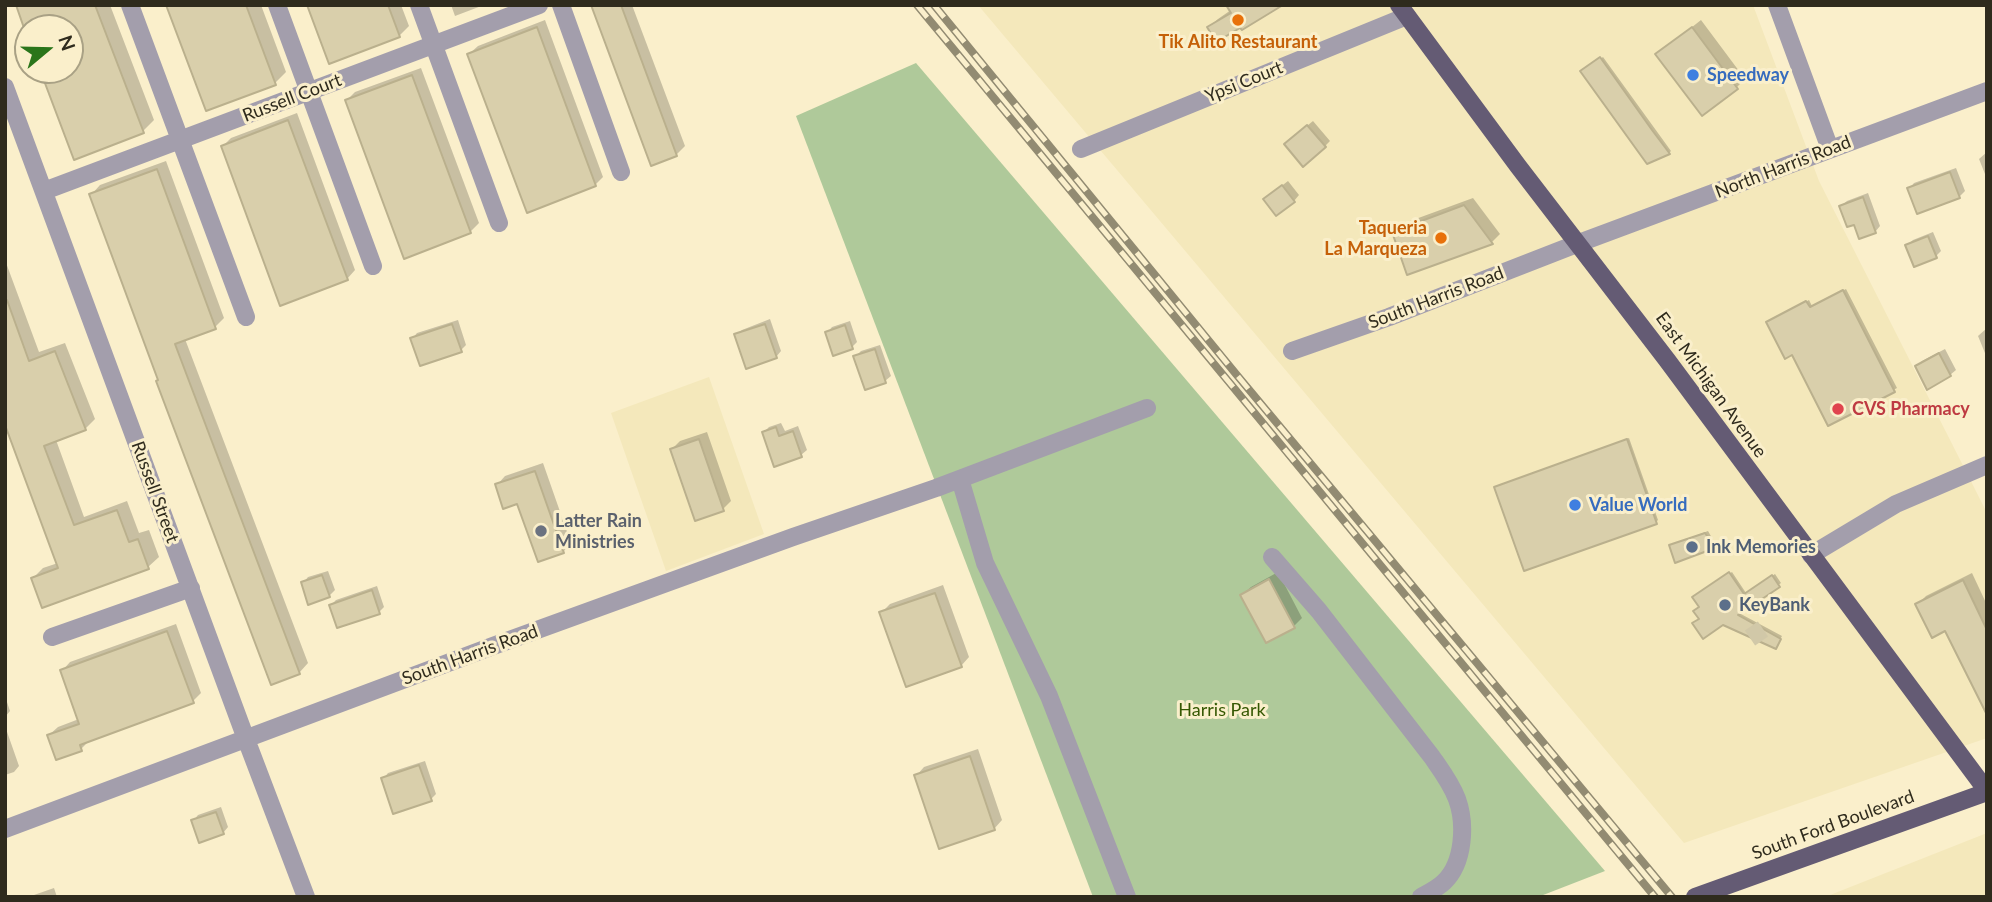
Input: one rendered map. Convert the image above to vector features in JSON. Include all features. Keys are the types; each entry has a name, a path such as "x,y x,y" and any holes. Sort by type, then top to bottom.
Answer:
{"main road":[{"name":"East Michigan Avenue","path":"1403,11 1579,243 1986,792"},
{"name":"South Ford Boulevard","path":"1695,897 1986,792"}],"street":[{"path":"130,5 246,317"},
{"path":"277,5 373,267"},
{"path":"419,5 499,223"},
{"name":"Russell Court","path":"44,191 539,5"},
{"path":"561,5 621,172"},
{"path":"1777,5 1830,149"},
{"name":"Ypsi Court","path":"1081,149 1403,11"},
{"name":"Russell Street","path":"5,87 306,897"},
{"name":"North Harris Road","path":"1579,243 1987,91"},
{"name":"South Harris Road","path":"1292,351 1389,317 1579,243"},
{"name":"South Harris Road","path":"5,829 1147,408"},
{"path":"1811,555 1896,504 1987,465"},
{"path":"960,479 985,563 1049,696 1127,897"},
{"path":"1272,557 1319,611 1432,757 1447,778 1457,800 1462,821 1462,841 1456,865 1445,882 1421,897"},
{"path":"52,637 191,588"}],"shaded area":[{"path":"978,5 1753,5 1819,181 1987,513 1987,738 1684,843"},
{"path":"709,377 764,534 666,571 611,413"},
{"path":"1987,833 1987,897 1825,897"}],"green space":[{"name":"Harris Park","path":"916,63 1605,871 1538,897 1093,897 796,116"}],"building":[{"path":"16,5 95,5 144,133 74,160 45,84 84,84 84,14 19,14"},
{"path":"166,5 246,5 276,85 206,111"},
{"path":"307,5 388,5 400,37 329,64"},
{"path":"591,5 621,5 677,156 651,166"},
{"name":"Tik Alito Restaurant","path":"1226,5 1283,5 1216,42 1207,27 1231,13"},
{"path":"537,27 596,186 527,213 467,54"},
{"path":"1692,27 1738,89 1702,116 1655,54"},
{"path":"1600,57 1670,154 1647,164 1580,71"},
{"path":"412,75 471,233 404,259 345,100"},
{"path":"288,120 348,280 280,306 221,146"},
{"path":"1307,125 1326,147 1303,167 1284,144"},
{"path":"157,169 216,329 175,344 300,674 271,685 156,381 158,380 89,194"},
{"path":"1950,172 1960,198 1917,214 1907,188"},
{"path":"1282,185 1295,202 1276,216 1263,199"},
{"path":"1863,197 1876,233 1859,239 1854,225 1847,227 1839,206"},
{"name":"Taqueria La Marqueza","path":"1464,205 1493,244 1407,275 1392,232"},
{"path":"1928,236 1937,258 1914,267 1905,245"},
{"name":"CVS Pharmacy","path":"1843,290 1895,392 1828,426 1792,355 1785,359 1766,322 1806,301 1810,307"},
{"path":"7,300 29,361 55,351 86,430 44,446 74,525 117,510 129,542 138,539 149,569 42,608 31,578 58,568 5,425"},
{"path":"452,324 462,352 420,366 410,338"},
{"path":"765,324 777,358 746,369 734,334"},
{"path":"845,325 853,349 833,356 825,332"},
{"path":"875,349 886,383 865,390 853,356"},
{"path":"1939,353 1951,376 1927,390 1915,366"},
{"path":"776,427 779,436 793,431 802,457 774,467 762,432"},
{"path":"699,439 724,511 695,521 670,449"},
{"name":"Value World","path":"1627,439 1657,524 1524,571 1494,487"},
{"name":"Latter Rain Ministries","path":"535,471 564,553 538,562 517,504 503,509 495,484"},
{"name":"Ink Memories","path":"1705,533 1715,548 1675,563 1669,545"},
{"name":"KeyBank","path":"1729,572 1744,594 1772,575 1780,587 1738,615 1781,639 1776,649 1723,625 1703,639 1692,623 1699,619 1693,611 1699,607 1692,597"},
{"path":"322,575 330,597 308,605 301,582"},
{"path":"1269,579 1295,628 1266,643 1240,595"},
{"path":"1963,580 1987,630 1987,715 1945,631 1932,638 1915,604"},
{"path":"372,590 380,614 337,628 329,605"},
{"path":"935,593 962,667 906,687 879,612"},
{"path":"167,631 194,703 80,745 82,751 56,760 47,735 79,724 60,670"},
{"path":"970,756 995,830 939,849 914,775"},
{"path":"419,765 432,801 393,814 381,778"},
{"path":"216,812 224,834 199,843 191,820"}],"tunnel":[{"path":"1750,638 1763,629"}],"railway":[{"path":"917,5 1655,897"},
{"path":"934,5 1236,374 1672,897"}],"place":[{"name":"Tik Alito Restaurant","path":"1238,20"},
{"name":"Speedway","path":"1693,75"},
{"name":"Taqueria La Marqueza","path":"1441,238"},
{"name":"CVS Pharmacy","path":"1838,409"},
{"name":"Value World","path":"1575,505"},
{"name":"Latter Rain Ministries","path":"541,531"},
{"name":"Ink Memories","path":"1692,547"},
{"name":"KeyBank","path":"1725,605"}]}
